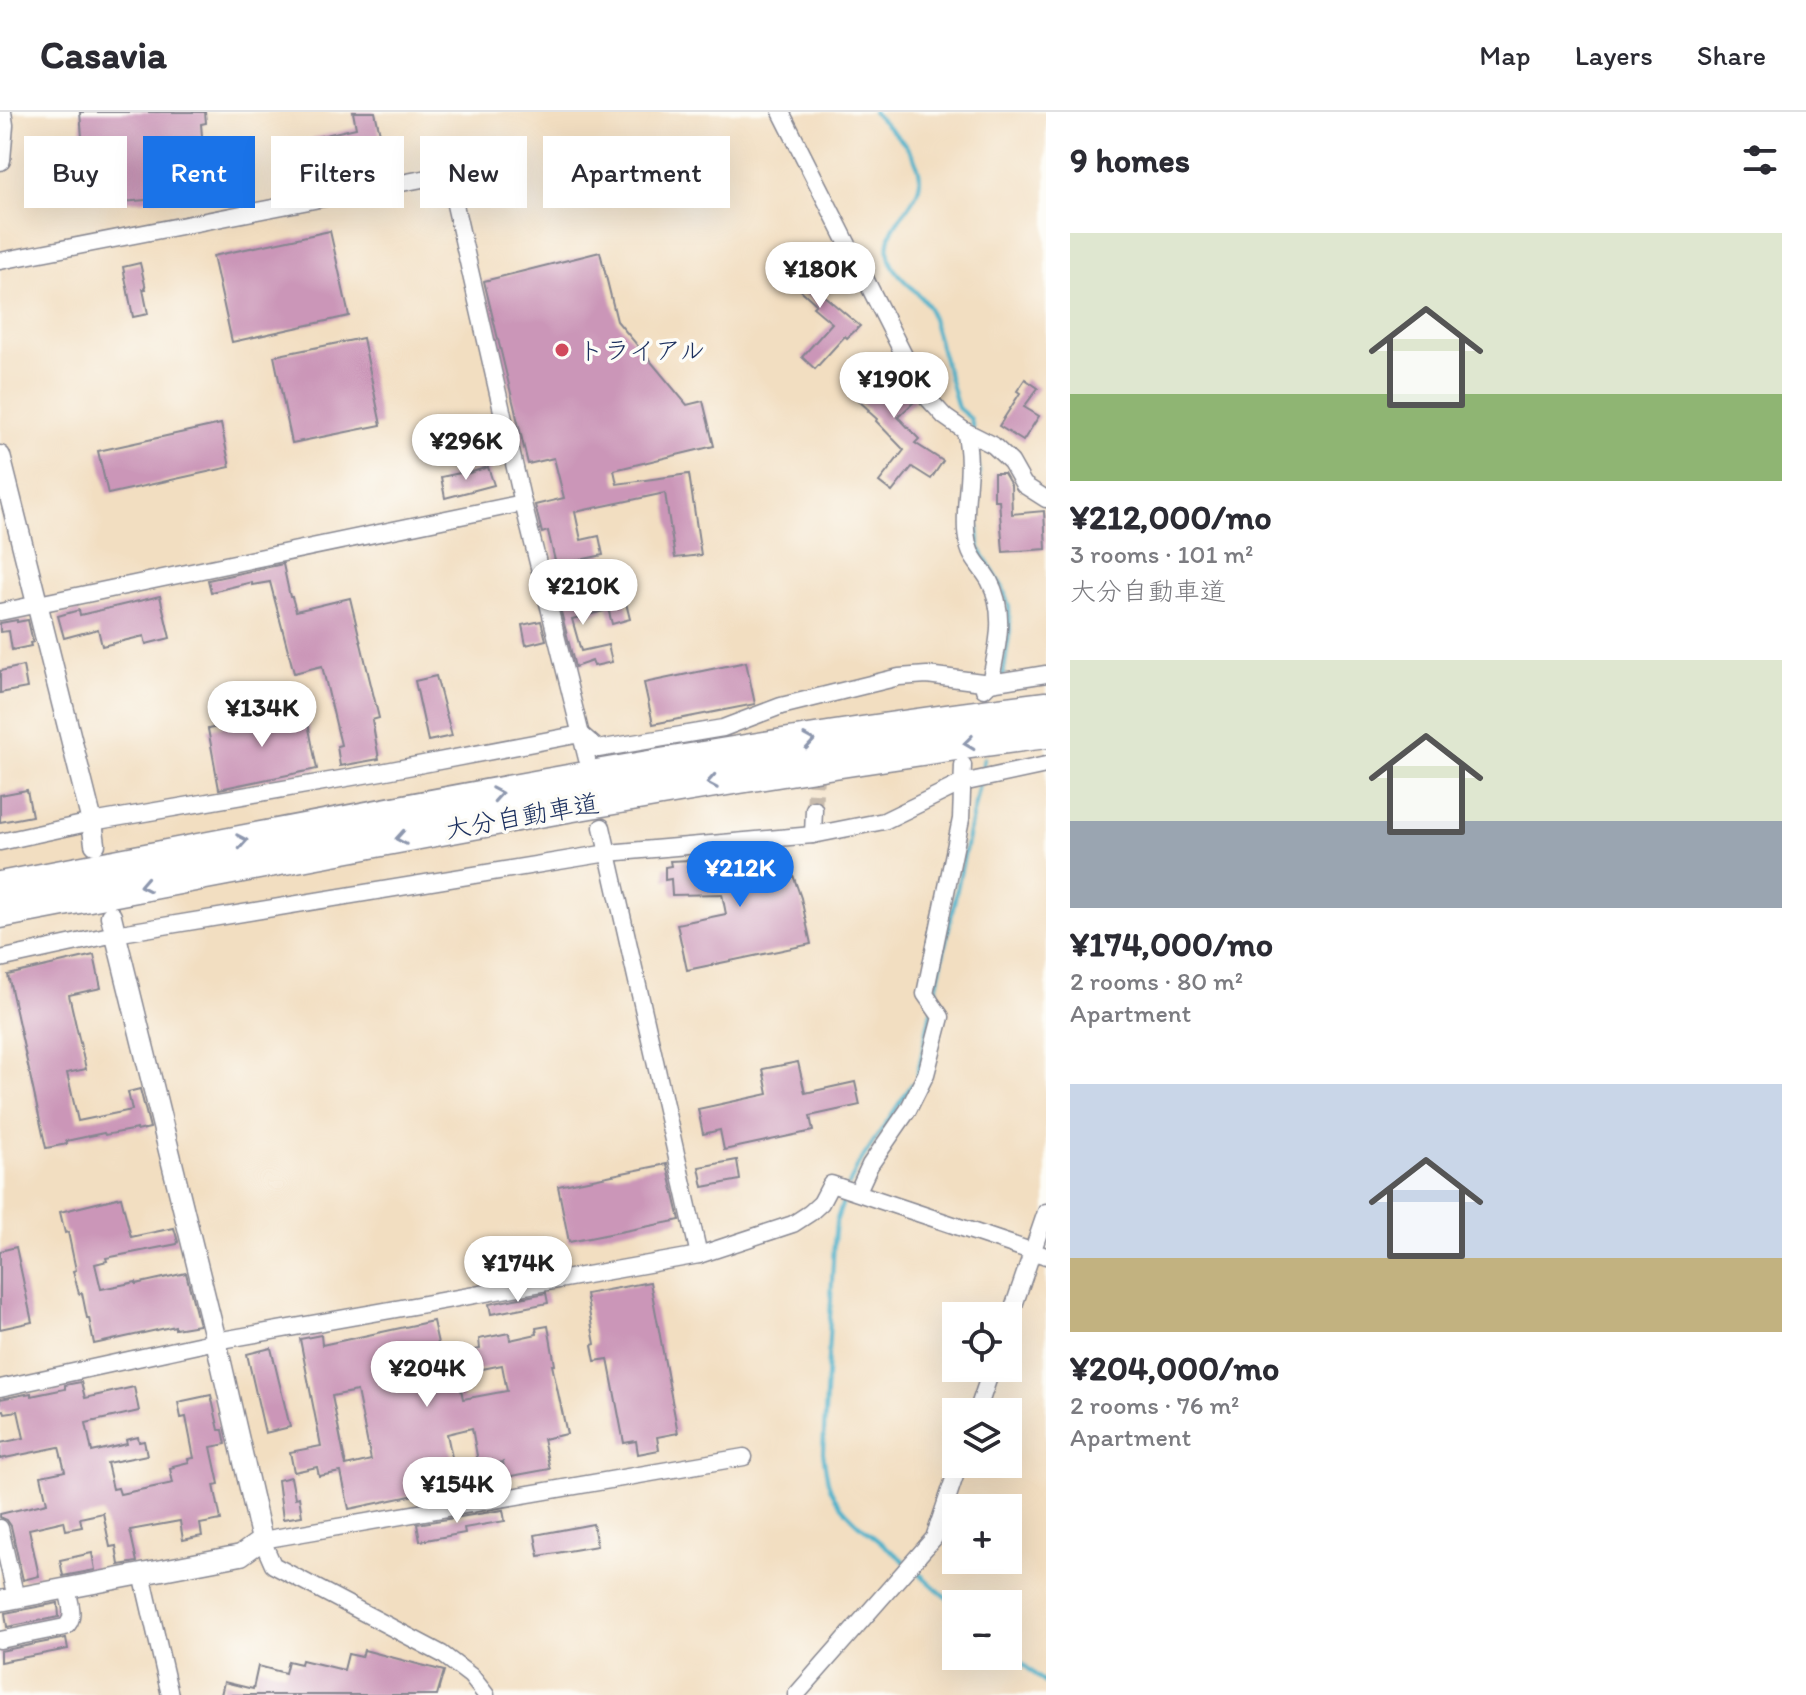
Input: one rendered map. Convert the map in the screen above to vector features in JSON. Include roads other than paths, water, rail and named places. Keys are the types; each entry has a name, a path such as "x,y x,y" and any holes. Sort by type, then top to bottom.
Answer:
{"highway":[{"name":"大分自動車道","path":"0,887 610,773 954,718 1046,707"},
{"name":"大分自動車道","path":"0,913 676,788 811,765 1046,733"}],"street":[{"path":"0,160 1,112"},
{"path":"781,112 923,393 945,417 993,445 1011,462 1024,485 1046,499"},
{"path":"0,261 448,174 523,503 587,759"},
{"path":"971,434 966,531 971,557 989,580 998,605 1000,621 993,685"},
{"path":"0,456 95,844"},
{"path":"0,612 523,503"},
{"path":"581,734 598,749 723,728 781,706 899,677 927,675 993,685 1046,674"},
{"path":"0,842 92,822 581,734"},
{"path":"963,765 974,780"},
{"path":"0,959 113,925 608,853 813,835 884,821 974,780 1046,765"},
{"path":"849,1189 870,1165 908,1110 926,1074 941,1017 925,994 961,819 974,780"},
{"path":"813,835 814,809"},
{"path":"602,827 699,1255"},
{"path":"113,925 262,1540 273,1565 442,1654 471,1676 486,1695"},
{"path":"0,1388 216,1341 699,1255 793,1224 821,1203 831,1184 1040,1254"},
{"path":"1018,1302 1040,1254 1046,1212"},
{"path":"0,1528 8,1599 241,1555 262,1540 744,1457"},
{"path":"796,1695 934,1538 954,1478"},
{"path":"142,1574 170,1695"},
{"path":"0,1640 65,1627 72,1618 67,1588"}],"waterway":[{"path":"873,112 907,147 919,169 920,183 916,195 889,240 891,263 929,308 958,408 971,419 973,429"},
{"path":"976,442 979,548 1003,588 1009,607 1010,630 1003,676"},
{"path":"981,776 984,758"},
{"path":"934,999 979,784"},
{"path":"917,1077 931,1011"},
{"path":"849,1185 858,1165 912,1084"},
{"path":"846,1193 836,1222 834,1242 823,1452 825,1467 831,1490 845,1510 905,1562"},
{"path":"912,1567 942,1594"},
{"path":"1022,1663 1046,1684"}],"tunnel":[{"path":"814,809 817,759"}],"place":[{"name":"トライアル","path":"562,350"}]}
